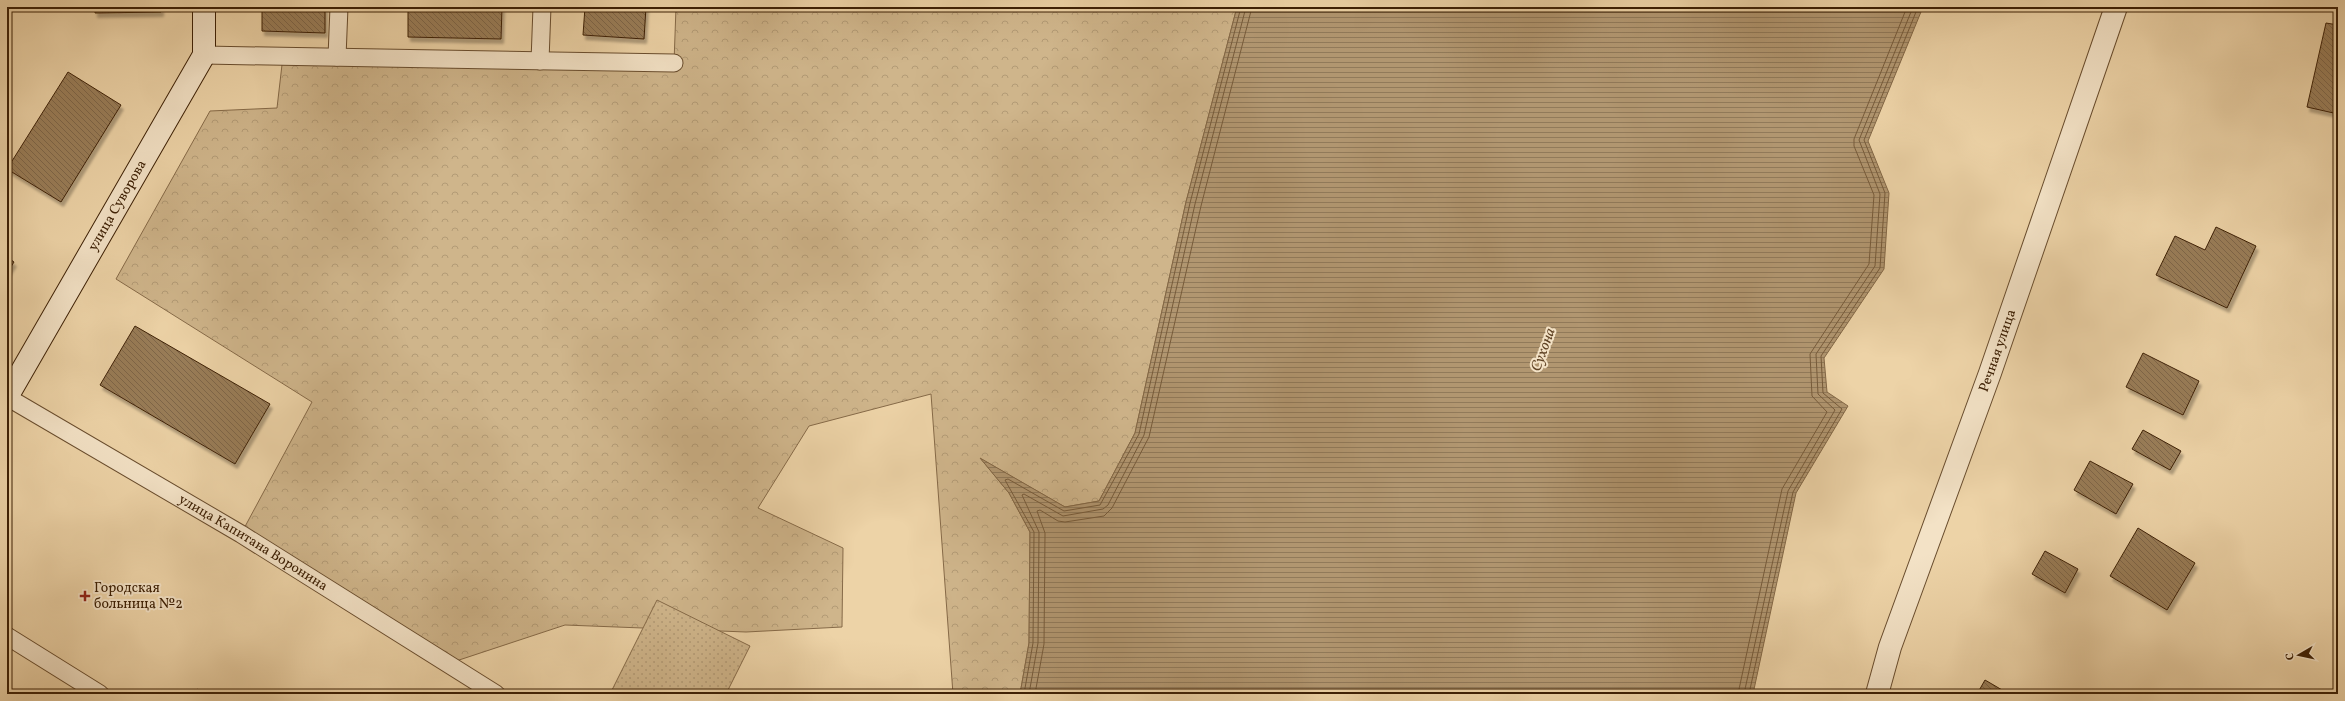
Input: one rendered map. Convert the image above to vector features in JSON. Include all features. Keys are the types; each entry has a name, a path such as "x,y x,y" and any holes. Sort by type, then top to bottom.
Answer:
{"street":[{"name":"улица Суворова","path":"7,397 204,55 204,7"},
{"name":"Речная улица","path":"1877,694 1890,647 1990,373 2116,7"}],"lane":[{"path":"337,57 339,7"},
{"path":"540,61 542,7"},
{"path":"204,55 674,63"},
{"name":"улица Капитана Воронина","path":"7,397 241,534 496,694"},
{"path":"7,636 100,694"}],"green space":[{"path":"676,7 1237,7 1186,202 1135,433 1099,501 1065,507 981,459 1009,493 1030,532 1029,643 1020,694 953,694 931,394 809,426 758,508 843,548 842,627 746,632 565,625 447,664 241,534 312,402 116,279 210,111 277,108 283,56 674,63"},
{"path":"657,600 750,646 726,694 610,694"}],"water":[{"name":"Сухона","path":"1237,7 1923,7 1868,141 1889,193 1884,269 1824,358 1827,392 1848,406 1796,493 1753,694 1020,694 1029,643 1030,532 1009,493 980,458 1065,507 1099,501 1135,433 1186,202"}],"building":[{"path":"95,7 161,7 161,12 95,13"},
{"path":"262,7 325,7 325,33 262,31"},
{"path":"408,7 502,7 501,39 408,37"},
{"path":"585,7 646,7 644,39 583,35"},
{"path":"2326,23 2338,25 2338,114 2307,107"},
{"path":"68,72 121,105 61,202 7,169"},
{"path":"2216,227 2256,246 2227,308 2156,275 2175,236 2205,250"},
{"path":"7,257 14,262 7,273"},
{"path":"135,326 270,404 235,464 100,385"},
{"path":"2143,353 2199,381 2183,415 2126,387"},
{"path":"2143,430 2181,451 2170,470 2132,449"},
{"path":"2090,461 2133,484 2116,514 2074,490"},
{"path":"2138,528 2195,563 2167,610 2110,576"},
{"path":"2045,551 2078,569 2065,593 2032,574"},
{"path":"1985,680 2009,694 1977,694"},
{"path":"197,689 204,694 194,694"}],"place":[{"name":"Городская больница №2","path":"85,596"}]}
